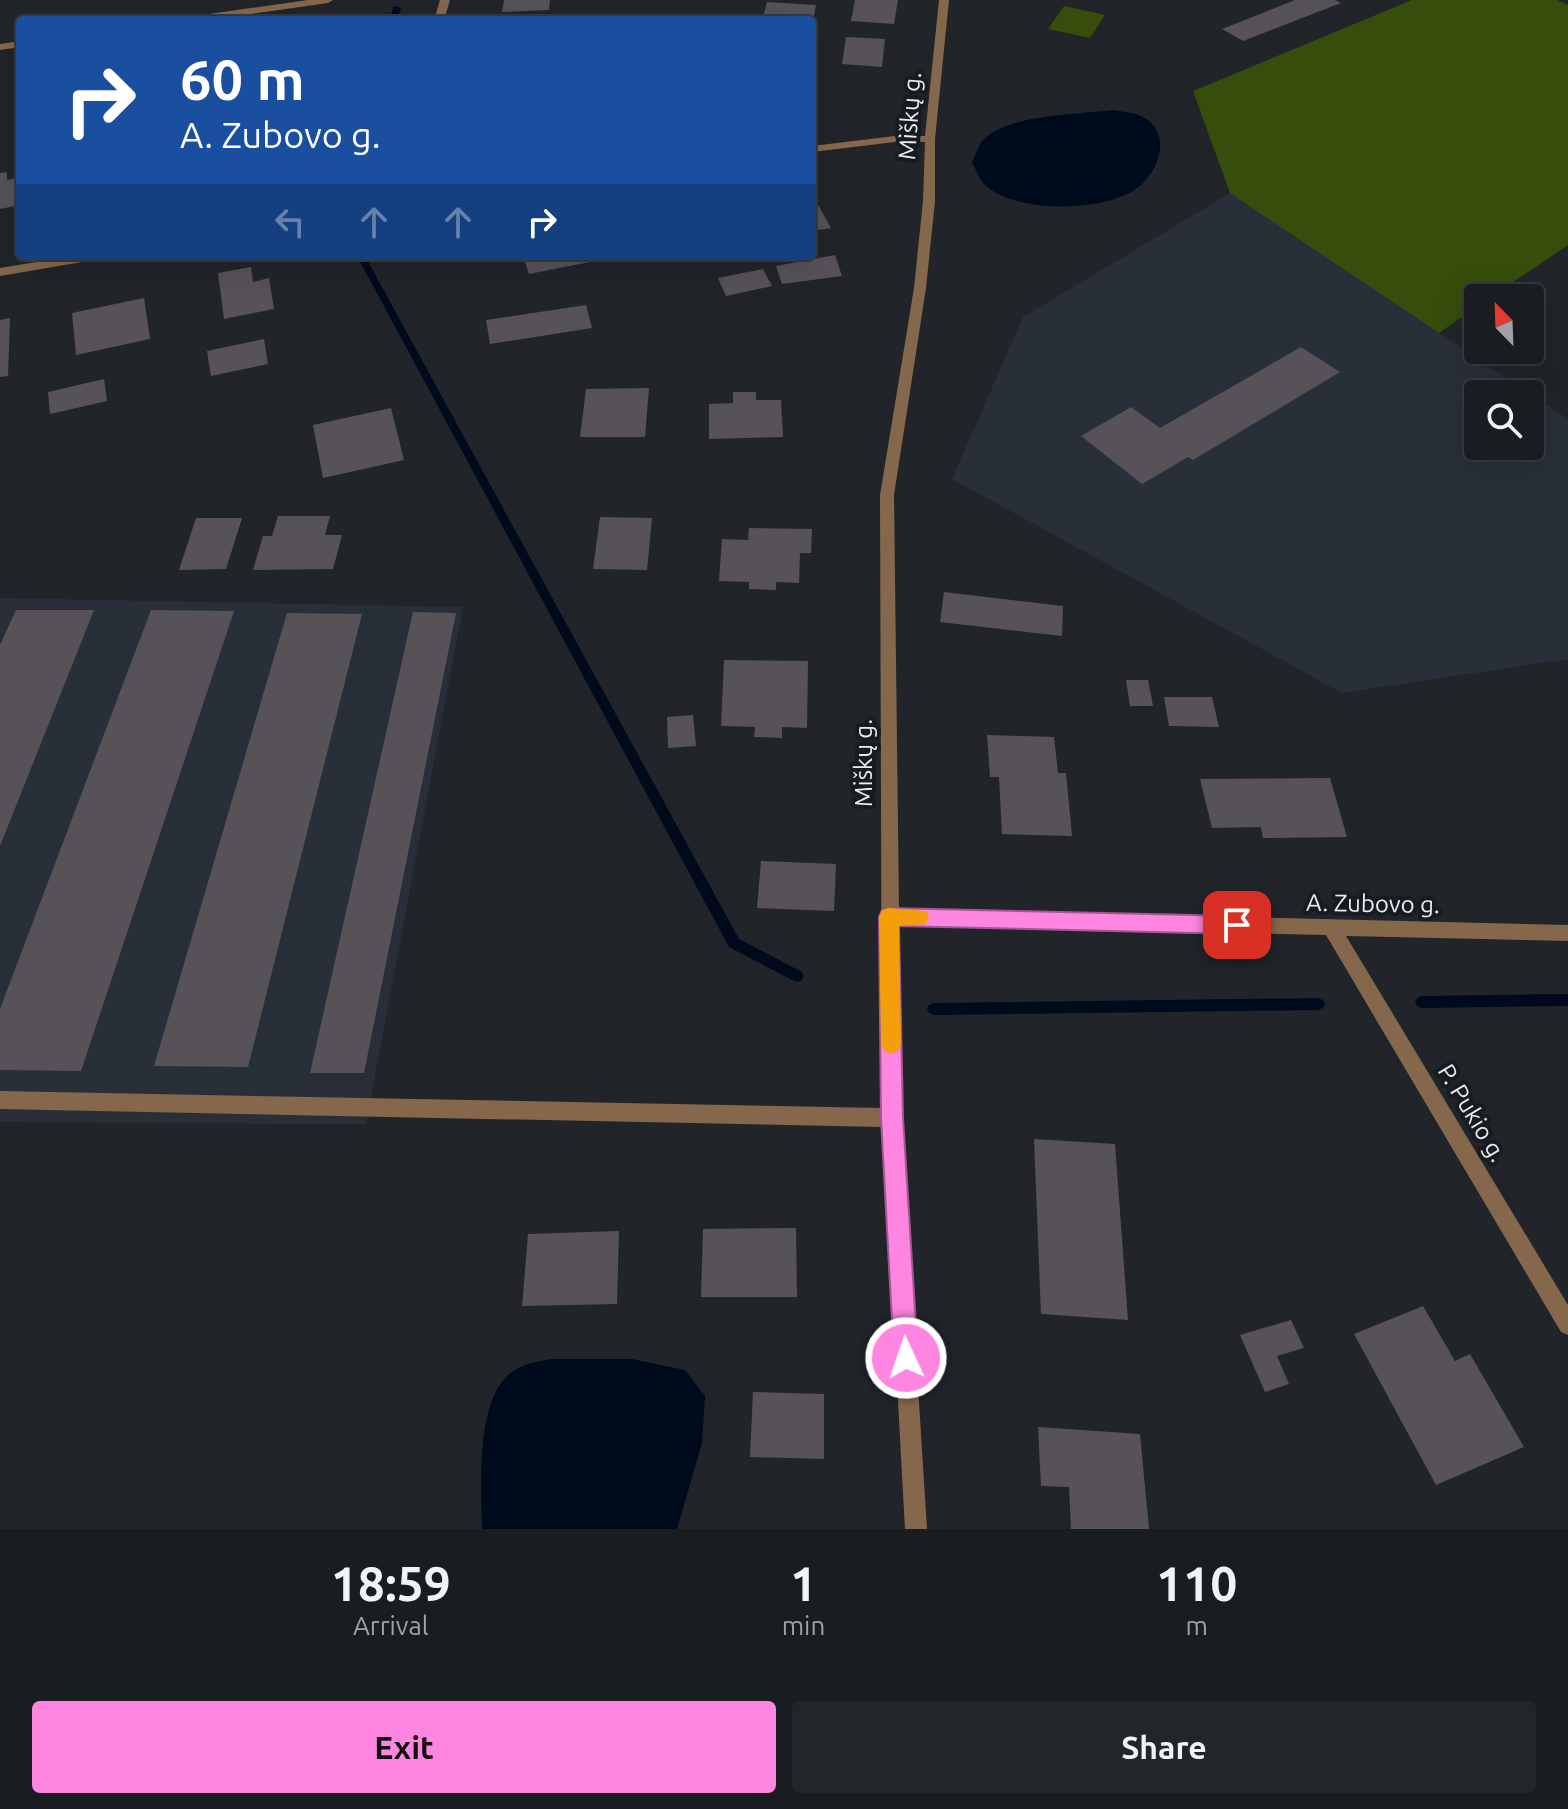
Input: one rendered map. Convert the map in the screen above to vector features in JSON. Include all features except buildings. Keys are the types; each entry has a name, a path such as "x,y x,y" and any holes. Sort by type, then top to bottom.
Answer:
{"street":[{"path":"216,16 328,0"},
{"name":"Miškų g.","path":"916,1529 892,1118 887,495 920,288 929,201 930,139 944,0"},
{"path":"816,149 895,139 930,139"},
{"path":"0,272 70,260"},
{"name":"A. Zubovo g.","path":"889,917 1568,933"},
{"name":"P. Pukio g.","path":"1331,927 1568,1325"},
{"path":"0,1100 892,1118"}],"shaded area":[{"path":"1230,193 1464,349 1464,364 1486,364 1510,380 1464,380 1464,460 1544,460 1544,403 1568,419 1568,659 1342,693 952,479 1023,317"},
{"path":"0,598 463,607 366,1124 0,1122"}],"green space":[{"path":"1412,0 1557,0 1568,5 1568,245 1511,284 1464,284 1464,316 1439,333 1230,193 1193,91"},
{"path":"1064,6 1105,15 1090,38 1048,29"}],"water":[{"path":"1115,110 1136,114 1150,122 1157,130 1160,141 1160,151 1152,172 1136,189 1121,197 1059,206 1016,201 984,184 972,163 983,140 1010,125 1046,117"},
{"path":"552,1359 632,1359 685,1370 705,1396 702,1443 677,1529 482,1529 482,1449 489,1408 496,1391 516,1369"}],"waterway":[{"path":"394,16 397,8"},
{"path":"363,260 734,943 797,976"},
{"path":"1422,1002 1568,1000"},
{"path":"934,1009 1318,1004"}],"slow traffic":[{"path":"891,1044 889,917 919,917"}],"route":[{"path":"906,1358 892,1118 889,917 1237,925"}]}
